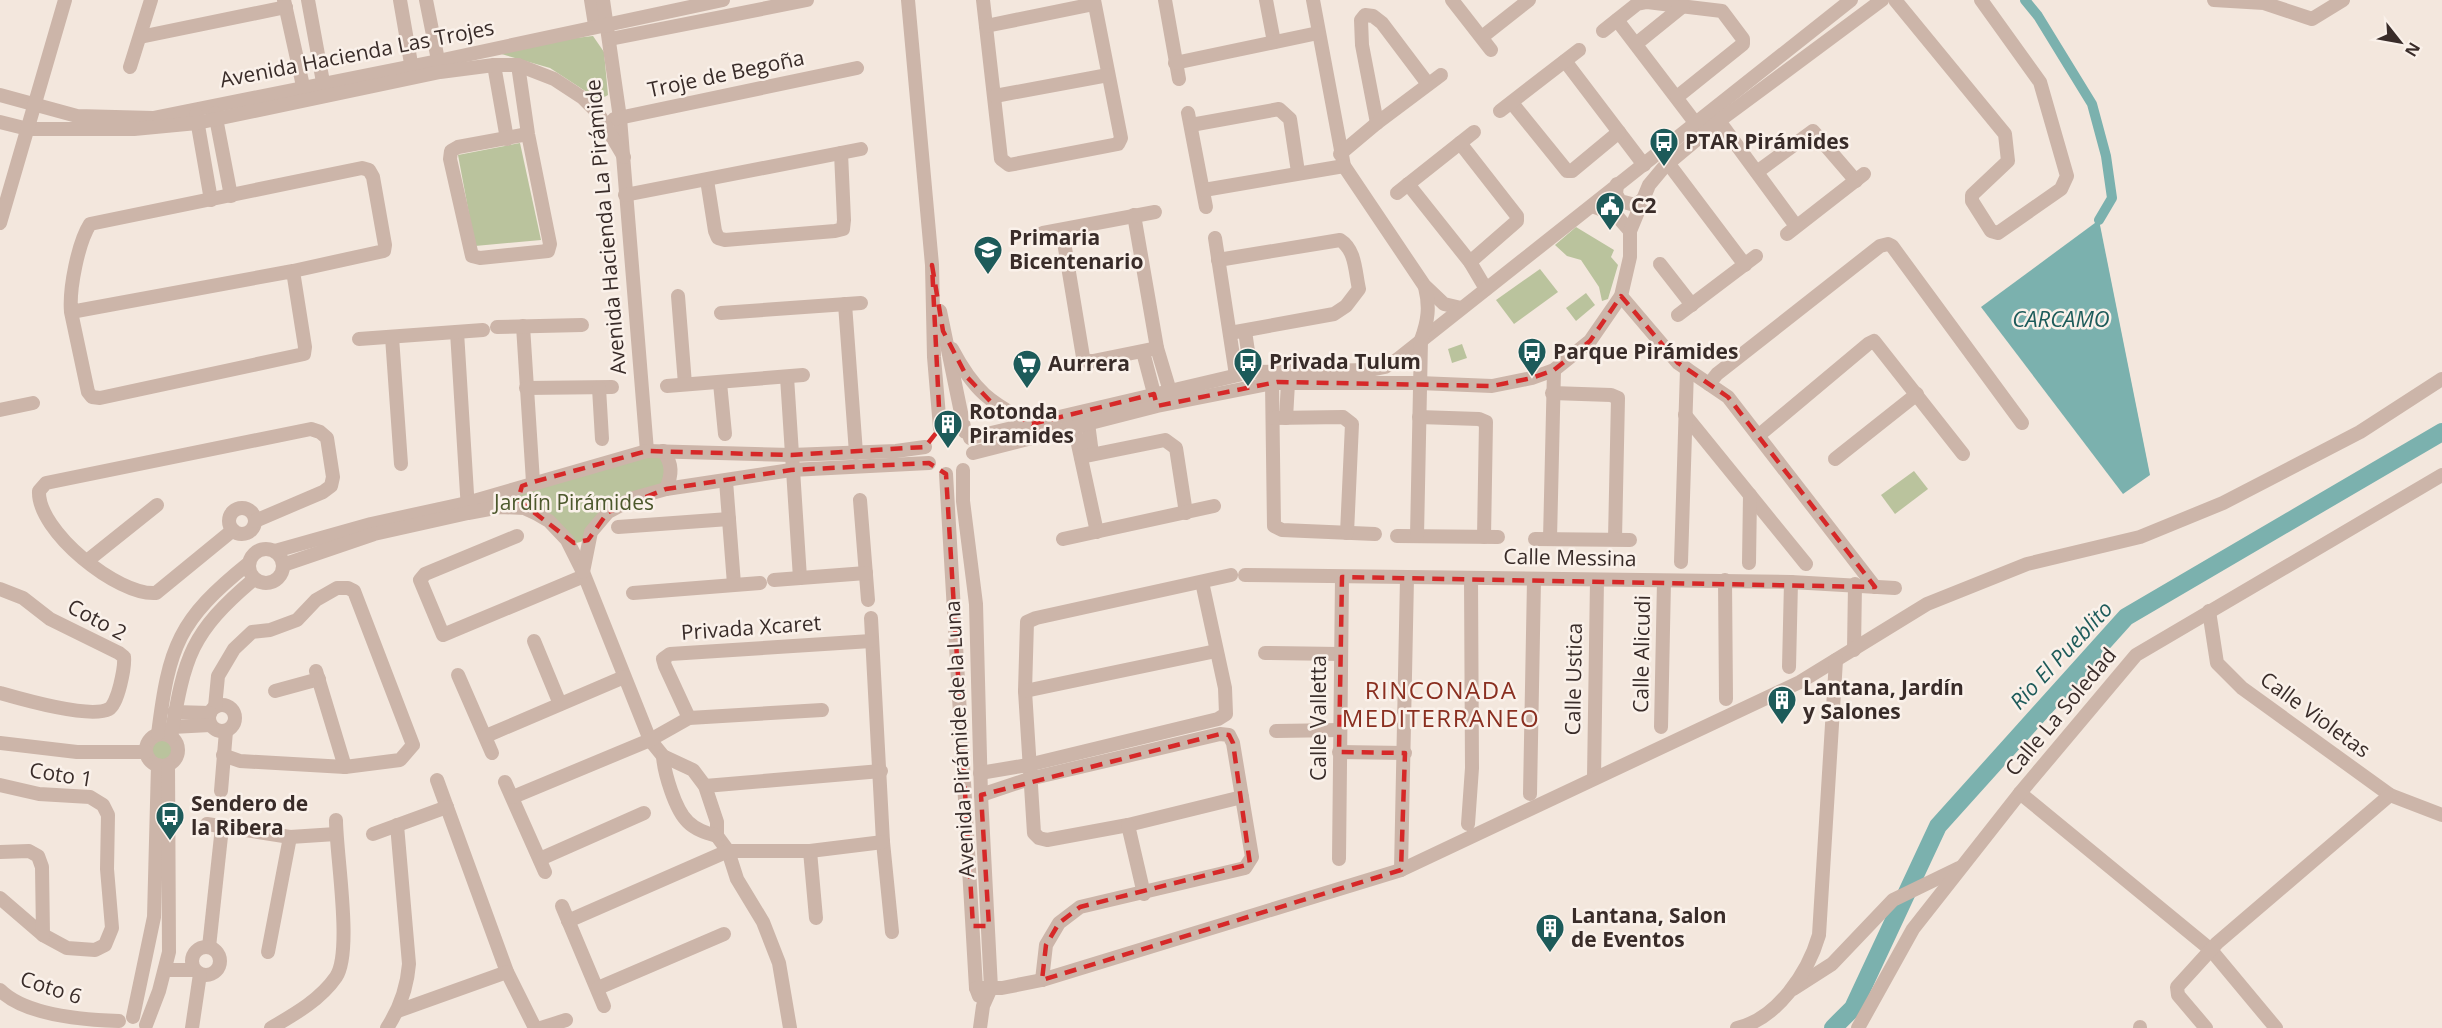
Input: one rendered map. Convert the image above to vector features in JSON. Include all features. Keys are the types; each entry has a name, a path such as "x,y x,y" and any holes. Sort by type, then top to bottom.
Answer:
{"street":[{"path":"0,223 65,0"},
{"path":"130,67 151,0"},
{"path":"308,0 324,89"},
{"path":"400,0 413,72"},
{"path":"426,0 439,67"},
{"name":"Avenida Hacienda La Pirámide","path":"591,0 610,39 620,118 647,451"},
{"name":"Avenida Hacienda La Pirámide","path":"601,24 603,0"},
{"name":"Avenida Hacienda Las Trojes","path":"196,116 213,105 305,93 439,67 601,24 723,0"},
{"path":"610,39 807,0"},
{"path":"908,0 932,265 934,357 940,428"},
{"path":"983,0 1001,159 1004,163 1009,165 1119,144 1121,138 1094,2 986,26"},
{"path":"1165,0 1179,79"},
{"path":"1266,0 1274,42"},
{"path":"1313,0 1342,160 1424,285 1444,304 1461,308"},
{"path":"1452,0 1491,50"},
{"path":"1482,37 1529,0"},
{"path":"1171,397 1235,369 1250,366 1370,370 1391,363 1851,0"},
{"path":"1696,123 1719,121 1882,0"},
{"path":"1895,0 2005,134 2008,161 1972,195 1972,201 1991,231 1998,233 2061,189 2067,176 2040,82 1981,0"},
{"path":"2214,0 2264,3 2312,19 2343,0"},
{"path":"1603,31 1637,4 1647,2 1722,11 1743,39 1743,44 1677,97"},
{"path":"140,37 285,4 305,93"},
{"path":"1636,44 1683,6"},
{"path":"1377,123 1362,45 1361,20 1365,15 1373,16 1382,23 1428,84"},
{"path":"1617,20 1696,123"},
{"path":"1175,63 1318,33"},
{"path":"1500,111 1579,50"},
{"path":"1565,61 1644,165"},
{"path":"494,65 507,139"},
{"path":"518,65 528,134 550,244 548,250 540,254 480,258 472,256 450,159 451,151 458,147 528,134"},
{"name":"Avenida Hacienda Las Trojes","path":"439,67 518,65 554,78 583,98 603,121 624,157"},
{"name":"Troje de Begoña","path":"603,121 857,69"},
{"path":"995,96 1108,75"},
{"path":"1204,190 1298,172 1342,160 1377,123 1441,75"},
{"name":"Avenida Hacienda Las Trojes","path":"0,122 28,129 77,123 196,116 216,121 305,93"},
{"name":"Avenida Hacienda Las Trojes","path":"0,95 33,105 77,123"},
{"path":"1512,103 1567,171 1572,171 1619,132"},
{"path":"213,105 231,196"},
{"path":"1206,207 1190,119 1279,109 1290,119 1298,172"},
{"path":"196,116 212,200"},
{"path":"1719,121 1756,172 1791,230 1860,177 1813,131 1756,172"},
{"path":"1156,400 1081,424 973,453 963,470 946,474 936,471 929,463 925,447 930,436 940,428 949,426 967,435 1171,397 1272,383 1419,383 1492,386 1532,378 1554,370 1590,341 1621,296 1630,257 1630,231 1642,200 1649,186 1696,123"},
{"path":"1474,132 1402,189 1470,262 1486,289"},
{"path":"1460,143 1516,216 1517,221 1470,262"},
{"path":"625,195 861,149"},
{"path":"707,180 718,238 725,240 835,231 843,229 844,220 841,153"},
{"path":"1668,163 1745,266"},
{"path":"71,312 293,271 384,251 385,245 373,177 369,170 362,168 90,224 76,268 70,299 71,312 88,392 92,397 99,398 304,354 306,347 293,271"},
{"path":"1617,184 1616,194 1620,201 1635,205 1642,200"},
{"path":"1592,206 1616,215 1630,231"},
{"path":"1043,232 1155,212"},
{"path":"1134,216 1158,348 1171,397"},
{"path":"1062,230 1083,357 1087,361 1093,361 1158,348"},
{"path":"1215,238 1235,369"},
{"path":"1218,260 1340,240 1348,245 1352,252 1359,289 1346,306 1334,314 1230,333"},
{"path":"1709,384 1744,352 1880,246 1888,244 1892,246 2022,423"},
{"path":"1678,315 1756,256"},
{"path":"1660,264 1692,305"},
{"path":"932,265 943,331 973,453"},
{"path":"1417,536 1421,340 1427,324 1430,304 1424,285"},
{"path":"678,296 685,384"},
{"path":"1621,296 1678,363 1728,397 1875,587"},
{"path":"721,313 861,303"},
{"path":"845,304 856,453"},
{"path":"497,327 582,325"},
{"path":"523,326 528,484 518,495 524,508"},
{"path":"359,339 483,330"},
{"path":"943,331 967,377 978,391 992,403 1032,424"},
{"path":"1245,331 1250,366"},
{"path":"457,332 467,508"},
{"path":"393,337 401,464"},
{"path":"1758,436 1871,342 1877,343 1963,454"},
{"path":"1143,352 1156,400"},
{"path":"1681,562 1687,369"},
{"path":"1550,539 1554,370"},
{"path":"667,386 803,375"},
{"path":"787,377 790,455 800,578"},
{"path":"976,988 991,988 1042,980 1401,870 1800,682 1927,604 2027,564 2140,537 2223,503 2360,432 2442,379"},
{"path":"720,383 725,434"},
{"path":"1272,383 1280,415"},
{"path":"1288,383 1280,415 1274,526 1282,530 1375,534"},
{"path":"526,388 606,388 602,439"},
{"path":"1552,391 1611,395 1617,398 1615,539"},
{"path":"1835,459 1917,394"},
{"path":"0,410 33,403"},
{"path":"1418,413 1479,419 1486,422 1484,537"},
{"path":"1280,415 1343,417 1352,424 1347,533"},
{"path":"1685,415 1806,564"},
{"path":"1081,424 1097,532"},
{"path":"311,429 320,432 327,438 333,477 331,486 324,492 246,527 156,593 136,591 87,561 62,540 38,502 39,491 46,483 311,429"},
{"path":"1086,452 1165,440 1172,443 1176,448 1186,513"},
{"path":"262,554 249,572 254,579 265,584 276,580 283,565 374,534 467,508 528,484 647,451 790,455 856,453 925,447"},
{"path":"663,452 669,459 671,472 666,489"},
{"path":"583,574 591,532 608,512 634,498 666,489 791,470 929,463"},
{"name":"Avenida Pirámide de la Luna","path":"963,470 963,501 976,604 980,773 991,988 983,1006 980,1028"},
{"name":"Avenida Pirámide de la Luna","path":"946,474 976,988 983,1006"},
{"name":"Calle La Soledad","path":"1858,1028 1913,929 2020,793 2136,655 2442,475"},
{"path":"726,481 734,584"},
{"path":"1749,563 1750,495"},
{"path":"860,500 868,600"},
{"path":"87,561 157,505"},
{"path":"1063,539 1214,507"},
{"path":"163,765 169,952 166,970 146,1027 133,1017 154,917 163,765 178,753 177,743 167,732 169,665 180,635 195,613 214,591 262,554 371,524 467,508 524,508 549,521 567,540 650,740 663,756 693,770 705,786 717,822 717,836 728,851 738,879 763,922 779,963 790,1028"},
{"path":"618,527 729,519"},
{"path":"246,527 262,554 283,565"},
{"path":"517,536 425,574 420,580 443,634 583,574"},
{"path":"1397,536 1498,537"},
{"path":"1535,539 1630,540"},
{"path":"567,540 574,543 588,540"},
{"path":"633,592 866,573"},
{"name":"Calle Messina","path":"1025,691 1027,622 1036,618 1238,575 1534,580 1725,580 1855,584 1895,588"},
{"name":"Calle Valletta","path":"1339,860 1342,577"},
{"path":"1401,870 1407,578"},
{"path":"1468,824 1472,768 1471,578"},
{"path":"167,732 184,668 195,641 225,603 254,579"},
{"path":"1530,794 1534,580"},
{"name":"Calle Ustica","path":"1594,778 1597,580"},
{"path":"1725,580 1726,699"},
{"name":"Calle Alicudi","path":"1661,727 1664,581"},
{"path":"980,773 1028,765 1218,719 1226,714 1227,706 1202,582"},
{"path":"1789,667 1791,582"},
{"path":"1854,650 1855,584"},
{"path":"163,765 150,760 146,752 150,739 212,715 228,706 234,713 233,726 226,731 217,731 212,715 218,676 234,649 252,632 270,630 297,620 316,600 337,588 348,588 354,591 413,745 400,760 345,767 240,761 223,754"},
{"name":"Coto 2","path":"0,590 22,598 50,619 120,653 125,664 116,702 111,709 101,711 40,705 0,693"},
{"name":"Calle Violetas","path":"2209,611 2217,663 2242,688 2390,795 2442,815"},
{"path":"871,618 881,771 883,842 892,932"},
{"path":"534,641 560,704"},
{"name":"Privada Xcaret","path":"689,718 665,666 663,659 670,654 871,641"},
{"path":"1216,651 1025,691 1034,833 1039,838 1047,840 1128,825 1242,796"},
{"path":"1265,653 1340,654"},
{"path":"1737,1028 1752,1025 1769,1012 1791,989 1815,951 1819,935 1836,660"},
{"path":"275,691 318,675 345,767"},
{"path":"458,675 492,753"},
{"path":"486,736 624,677"},
{"path":"513,797 650,740 689,718 822,710"},
{"path":"174,712 212,715"},
{"path":"1276,731 1340,730"},
{"path":"221,791 226,731"},
{"path":"981,795 1029,779 1220,734 1229,735 1233,743 1252,857 1250,864 1245,868 1144,894 1080,907 1059,923 1046,945 1042,980"},
{"path":"0,743 77,752 146,752"},
{"path":"1339,752 1405,753"},
{"path":"663,756 664,773 686,821 703,832 717,836"},
{"path":"705,786 881,771"},
{"path":"437,780 507,972 535,1028"},
{"path":"505,782 543,865 644,813"},
{"name":"Coto 1","path":"0,785 39,794 90,797 103,804 108,815 107,869 112,928 105,945 95,950 67,948 43,935"},
{"path":"2020,793 2211,950 2276,1028"},
{"path":"2206,1028 2176,990 2211,950 2390,795"},
{"path":"373,834 447,807"},
{"path":"207,824 290,837 336,827 344,950 338,974 321,996 271,1028"},
{"path":"387,1028 398,1011 407,984 409,964 398,825"},
{"path":"1128,825 1144,894"},
{"path":"192,1028 197,972 193,959 202,949 222,827"},
{"path":"268,952 290,837"},
{"path":"568,921 728,851 810,850 883,842"},
{"path":"810,850 816,918"},
{"path":"0,852 29,851 38,856 42,867 43,935"},
{"path":"1791,989 1832,964 1893,900 1964,866"},
{"path":"0,898 43,935"},
{"path":"562,906 604,1006"},
{"path":"973,926 989,926"},
{"path":"598,988 724,934"},
{"path":"166,970 213,973 220,962 219,955 202,949 169,952"},
{"path":"398,1011 507,972"},
{"name":"Coto 6","path":"0,990 10,1000 21,1005 83,1024 116,1024 133,1017"},
{"path":"541,1028 566,1020"}],"highlighted area":[{"path":"932,265 943,331 967,377 992,403 1032,424 1154,394 1157,406 1277,382 1492,386 1532,378 1554,370 1590,341 1621,296 1678,363 1728,397 1875,587 1342,577 1339,752 1405,753 1401,870 1042,980 1046,945 1059,923 1080,907 1250,864 1233,743 1229,735 1220,734 981,795 989,926 973,926 946,474 929,463 791,470 666,489 608,512 588,540 574,543 518,500 522,486 647,451 791,455 925,447 940,428"}],"green space":[{"path":"593,36 604,52 608,95 599,100 550,68 498,53 498,47"},
{"path":"520,143 541,240 475,246 458,155"},
{"path":"1576,227 1614,250 1611,257 1618,265 1608,299 1602,301 1599,287 1581,260 1567,256 1555,245"},
{"path":"1540,269 1558,292 1514,324 1496,300"},
{"path":"1586,293 1595,305 1576,321 1566,308"},
{"path":"1462,344 1467,358 1452,363 1448,349"},
{"name":"Jardín Pirámides","path":"663,451 669,481 612,509 590,536 580,542 574,543 518,500 522,486"},
{"path":"1914,471 1928,489 1895,514 1881,495"},
{"path":"162,733 173,738 178,749 173,760 162,765 151,760 146,749 151,738"}],"water":[{"name":"CARCAMO","path":"2099,220 2150,475 2123,494 1981,307"}],"waterway":[{"path":"2025,0 2038,16 2092,104 2106,156 2112,198 2099,220"},
{"name":"Rio El Pueblito","path":"1833,1028 1853,1008 1938,826 2126,617 2442,432"}],"place":[{"name":"PTAR Pirámides","path":"1664,168"},
{"name":"C2","path":"1610,232"},
{"name":"Primaria Bicentenario","path":"988,276"},
{"name":"Parque Pirámides","path":"1532,378"},
{"name":"Privada Tulum","path":"1248,388"},
{"name":"Aurrera","path":"1027,390"},
{"name":"Rotonda Piramides","path":"948,450"},
{"name":"Lantana, Jardín y Salones","path":"1782,726"},
{"name":"Sendero de la Ribera","path":"170,842"},
{"name":"Lantana, Salon de Eventos","path":"1550,954"}],"district":[{"name":"RINCONADA MEDITERRANEO","path":"1441,705"}]}
